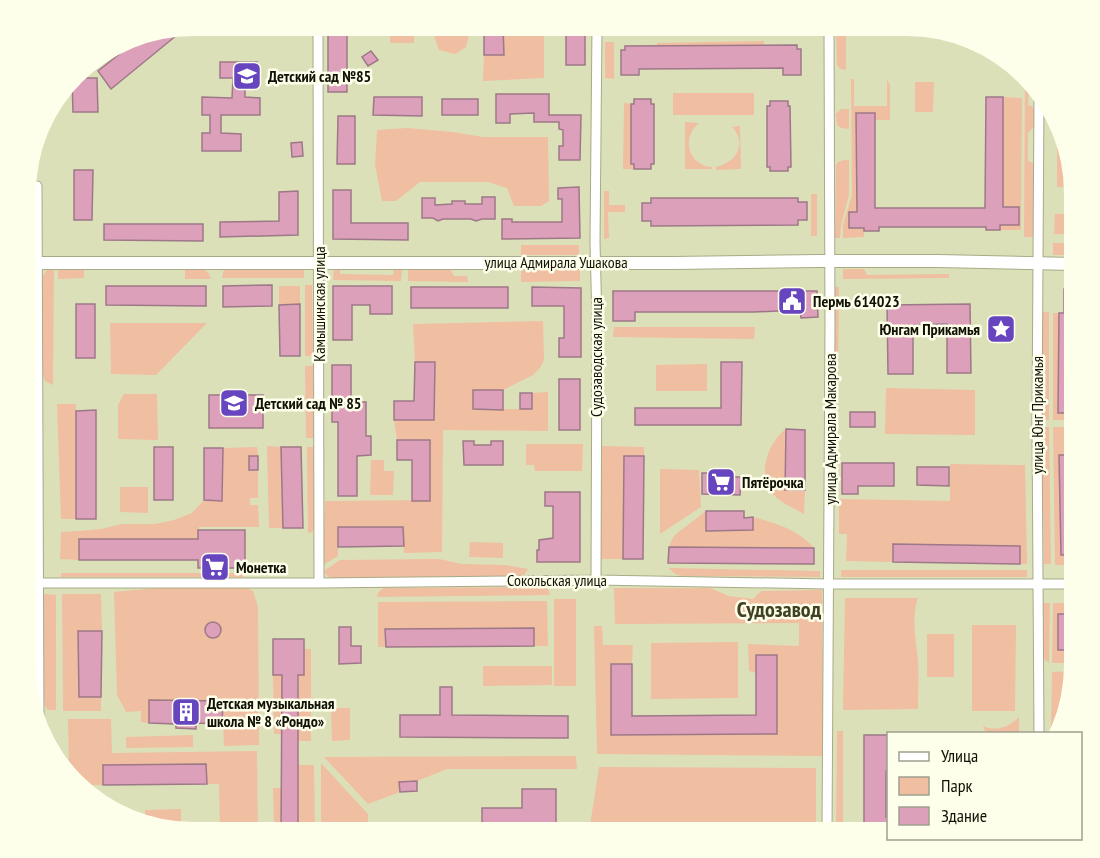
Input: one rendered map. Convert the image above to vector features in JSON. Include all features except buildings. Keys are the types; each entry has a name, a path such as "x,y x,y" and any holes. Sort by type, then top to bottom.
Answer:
{"street":[{"name":"Камышинская улица","path":"318,36 319,583"},
{"name":"Судозаводская улица","path":"596,580 597,36"},
{"name":"улица Адмирала Макарова","path":"828,822 829,36"},
{"name":"улица Юнг Прикамья","path":"1039,108 1037,584 1039,732"},
{"path":"37,186 39,695"},
{"name":"улица Адмирала Ушакова","path":"37,263 830,261 1064,264"},
{"name":"Сокольская улица","path":"39,583 596,580 828,584 1064,584"}],"green space":[{"path":"390,36 414,36 414,43 390,43"},
{"path":"434,36 469,36 466,47 455,54 439,50"},
{"path":"503,36 544,36 544,78 483,81 484,55 504,55"},
{"path":"836,36 846,36 846,70 840,69 837,65"},
{"path":"764,41 764,45 657,46 657,43"},
{"path":"605,42 614,42 614,79 605,78"},
{"path":"851,79 854,79 854,106 887,106 888,81 890,120 875,120 875,113 856,113 857,212 849,212 849,227 864,228 864,237 843,238 843,224 852,195"},
{"path":"915,82 934,82 933,112 915,112"},
{"path":"1025,90 1029,94 1028,105 1034,110 1034,127 1028,133 1028,161 1035,164 1034,237 1024,237"},
{"path":"673,93 754,93 754,115 673,115"},
{"path":"1003,97 1022,98 1021,230 1000,230 1000,225 1019,224 1019,207 1003,207"},
{"path":"624,103 631,104 631,164 634,164 634,169 623,169"},
{"path":"841,109 849,109 849,129 837,125 836,114"},
{"path":"685,122 699,123 690,136 690,150 697,161 712,169 685,169"},
{"path":"740,126 741,169 716,170 716,167 729,161 738,151 739,139 732,127"},
{"path":"407,128 483,137 548,137 549,201 541,206 514,206 507,188 488,182 420,182 396,201 382,201 375,165 377,130"},
{"path":"1057,147 1064,187 1057,187"},
{"path":"849,160 849,195 840,238 835,238 836,165"},
{"path":"604,191 609,191 609,205 625,205 625,212 608,212 609,238 604,239"},
{"path":"811,194 817,194 817,236 811,236"},
{"path":"1055,214 1064,214 1064,234 1054,234"},
{"path":"1053,243 1064,243 1064,255 1053,255"},
{"path":"521,245 579,245 579,255 521,255"},
{"path":"54,267 53,385 45,381 42,372 41,285 44,273"},
{"path":"58,268 84,268 84,278 58,279"},
{"path":"304,268 304,278 222,278 224,269"},
{"path":"334,268 340,268 340,274 393,275 394,269 402,269 401,281 333,280"},
{"path":"525,268 580,268 580,281 521,282 521,271"},
{"path":"185,269 205,270 211,279 185,279"},
{"path":"411,269 450,269 454,276 467,276 468,282 408,281 408,271"},
{"path":"843,269 864,269 867,275 949,274 949,278 843,279"},
{"path":"305,285 312,285 313,356 305,356"},
{"path":"279,286 300,286 300,304 279,305"},
{"path":"834,287 839,287 837,492 833,490"},
{"path":"1041,312 1049,312 1049,420 1044,420 1042,416"},
{"path":"1053,313 1059,313 1058,413 1064,413 1064,420 1053,420"},
{"path":"543,321 544,360 540,368 533,375 473,409 532,409 532,393 548,392 548,431 443,430 442,552 404,553 403,527 338,527 338,556 323,565 325,501 430,500 430,440 397,440 394,420 434,420 435,362 415,362 413,324"},
{"path":"110,323 207,323 156,375 111,374"},
{"path":"614,327 755,327 754,339 613,337"},
{"path":"707,364 707,391 656,391 656,365"},
{"path":"305,366 313,366 314,438 306,438"},
{"path":"886,388 975,390 975,435 885,434"},
{"path":"124,394 157,394 158,440 118,439 118,405"},
{"path":"57,404 76,404 76,519 61,519"},
{"path":"1042,427 1049,427 1051,564 1044,564"},
{"path":"1053,427 1064,427 1064,456 1059,456 1061,555 1064,555 1064,565 1055,565"},
{"path":"786,429 786,490 805,490 804,514 775,497 765,477 770,450"},
{"path":"526,444 583,444 582,471 535,471 534,465 526,465"},
{"path":"267,446 281,447 283,528 269,528"},
{"path":"601,446 644,447 644,456 624,457 623,559 600,559"},
{"path":"257,447 258,456 249,456 249,469 258,470 258,498 250,498 250,505 258,505 259,527 199,527 198,539 79,539 79,560 60,559 61,532 101,529 122,524 155,524 192,513 204,500 222,500 223,448"},
{"path":"307,447 315,447 315,527 312,532 308,533"},
{"path":"371,460 384,460 384,471 394,471 393,495 370,495"},
{"path":"950,464 1025,465 1027,564 1020,564 1020,546 893,544 893,562 846,561 847,534 839,534 839,499 950,501"},
{"path":"660,469 699,470 701,507 660,534"},
{"path":"120,487 148,487 148,513 120,512"},
{"path":"706,511 706,531 753,530 753,517 794,532 814,548 669,547 676,534"},
{"path":"470,542 503,543 503,558 469,557"},
{"path":"439,559 462,564 505,565 528,569 524,575 520,576 339,578 332,578 324,571 340,560"},
{"path":"669,568 820,571 820,577 682,576 675,574"},
{"path":"841,570 1027,570 1027,577 841,577"},
{"path":"61,573 243,573 243,577 61,577"},
{"path":"244,586 253,591 258,607 259,745 224,746 222,701 149,700 149,723 141,722 141,711 126,712 117,695 114,592 166,587"},
{"path":"539,587 548,589 550,595 377,597 383,588"},
{"path":"614,588 710,588 729,596 753,599 761,591 822,590 823,756 597,754 594,626 602,626 603,645 633,645 632,664 612,735 777,734 777,655 756,655 756,673 749,671 748,644 799,646 799,623 615,624"},
{"path":"44,594 56,595 56,710 48,710 44,699"},
{"path":"62,594 101,594 102,631 78,632 79,696 101,697 101,711 63,711"},
{"path":"845,598 918,598 914,621 918,666 918,709 843,710"},
{"path":"554,599 576,599 576,686 554,686"},
{"path":"547,601 548,646 534,646 534,629 385,630 386,647 378,647 378,602"},
{"path":"1042,603 1050,603 1049,663 1043,655"},
{"path":"1053,603 1064,603 1064,614 1058,614 1058,649 1064,649 1064,663 1052,663"},
{"path":"972,625 1016,625 1015,711 972,711"},
{"path":"927,634 954,634 954,677 927,677"},
{"path":"738,642 738,698 651,699 651,643"},
{"path":"304,649 311,649 311,741 298,741 299,675 304,675"},
{"path":"483,666 552,666 552,685 483,686"},
{"path":"1064,671 1064,675 1059,705 1051,727 1052,672"},
{"path":"273,675 282,675 282,734 274,734"},
{"path":"331,708 350,708 350,740 332,741"},
{"path":"1019,717 1019,732 986,732 983,726 993,729 1002,728"},
{"path":"68,719 111,719 112,753 257,751 258,822 220,822 219,784 207,784 206,764 103,765 103,785 92,785 69,761"},
{"path":"837,731 843,731 843,822 836,822"},
{"path":"193,735 193,747 126,748 126,737"},
{"path":"576,756 577,769 447,769 417,781 400,782 400,792 368,804 324,757"},
{"path":"321,763 368,814 368,822 321,822"},
{"path":"298,765 314,765 315,822 298,822"},
{"path":"599,767 816,768 816,822 591,822"},
{"path":"273,788 281,788 281,822 274,822"},
{"path":"181,809 181,822 153,817 145,814 145,810"}],"place":[{"name":"Детский сад №85","path":"247,76"},
{"name":"Пермь 614023","path":"792,301"},
{"name":"Юнгам Прикамья","path":"1001,329"},
{"name":"Детский сад № 85","path":"234,403"},
{"name":"Пятёрочка","path":"721,482"},
{"name":"Монетка","path":"215,567"},
{"name":"Детская музыкальная школа № 8 «Рондо»","path":"186,712"}],"district":[{"name":"Судозавод","path":"779,609"}]}
